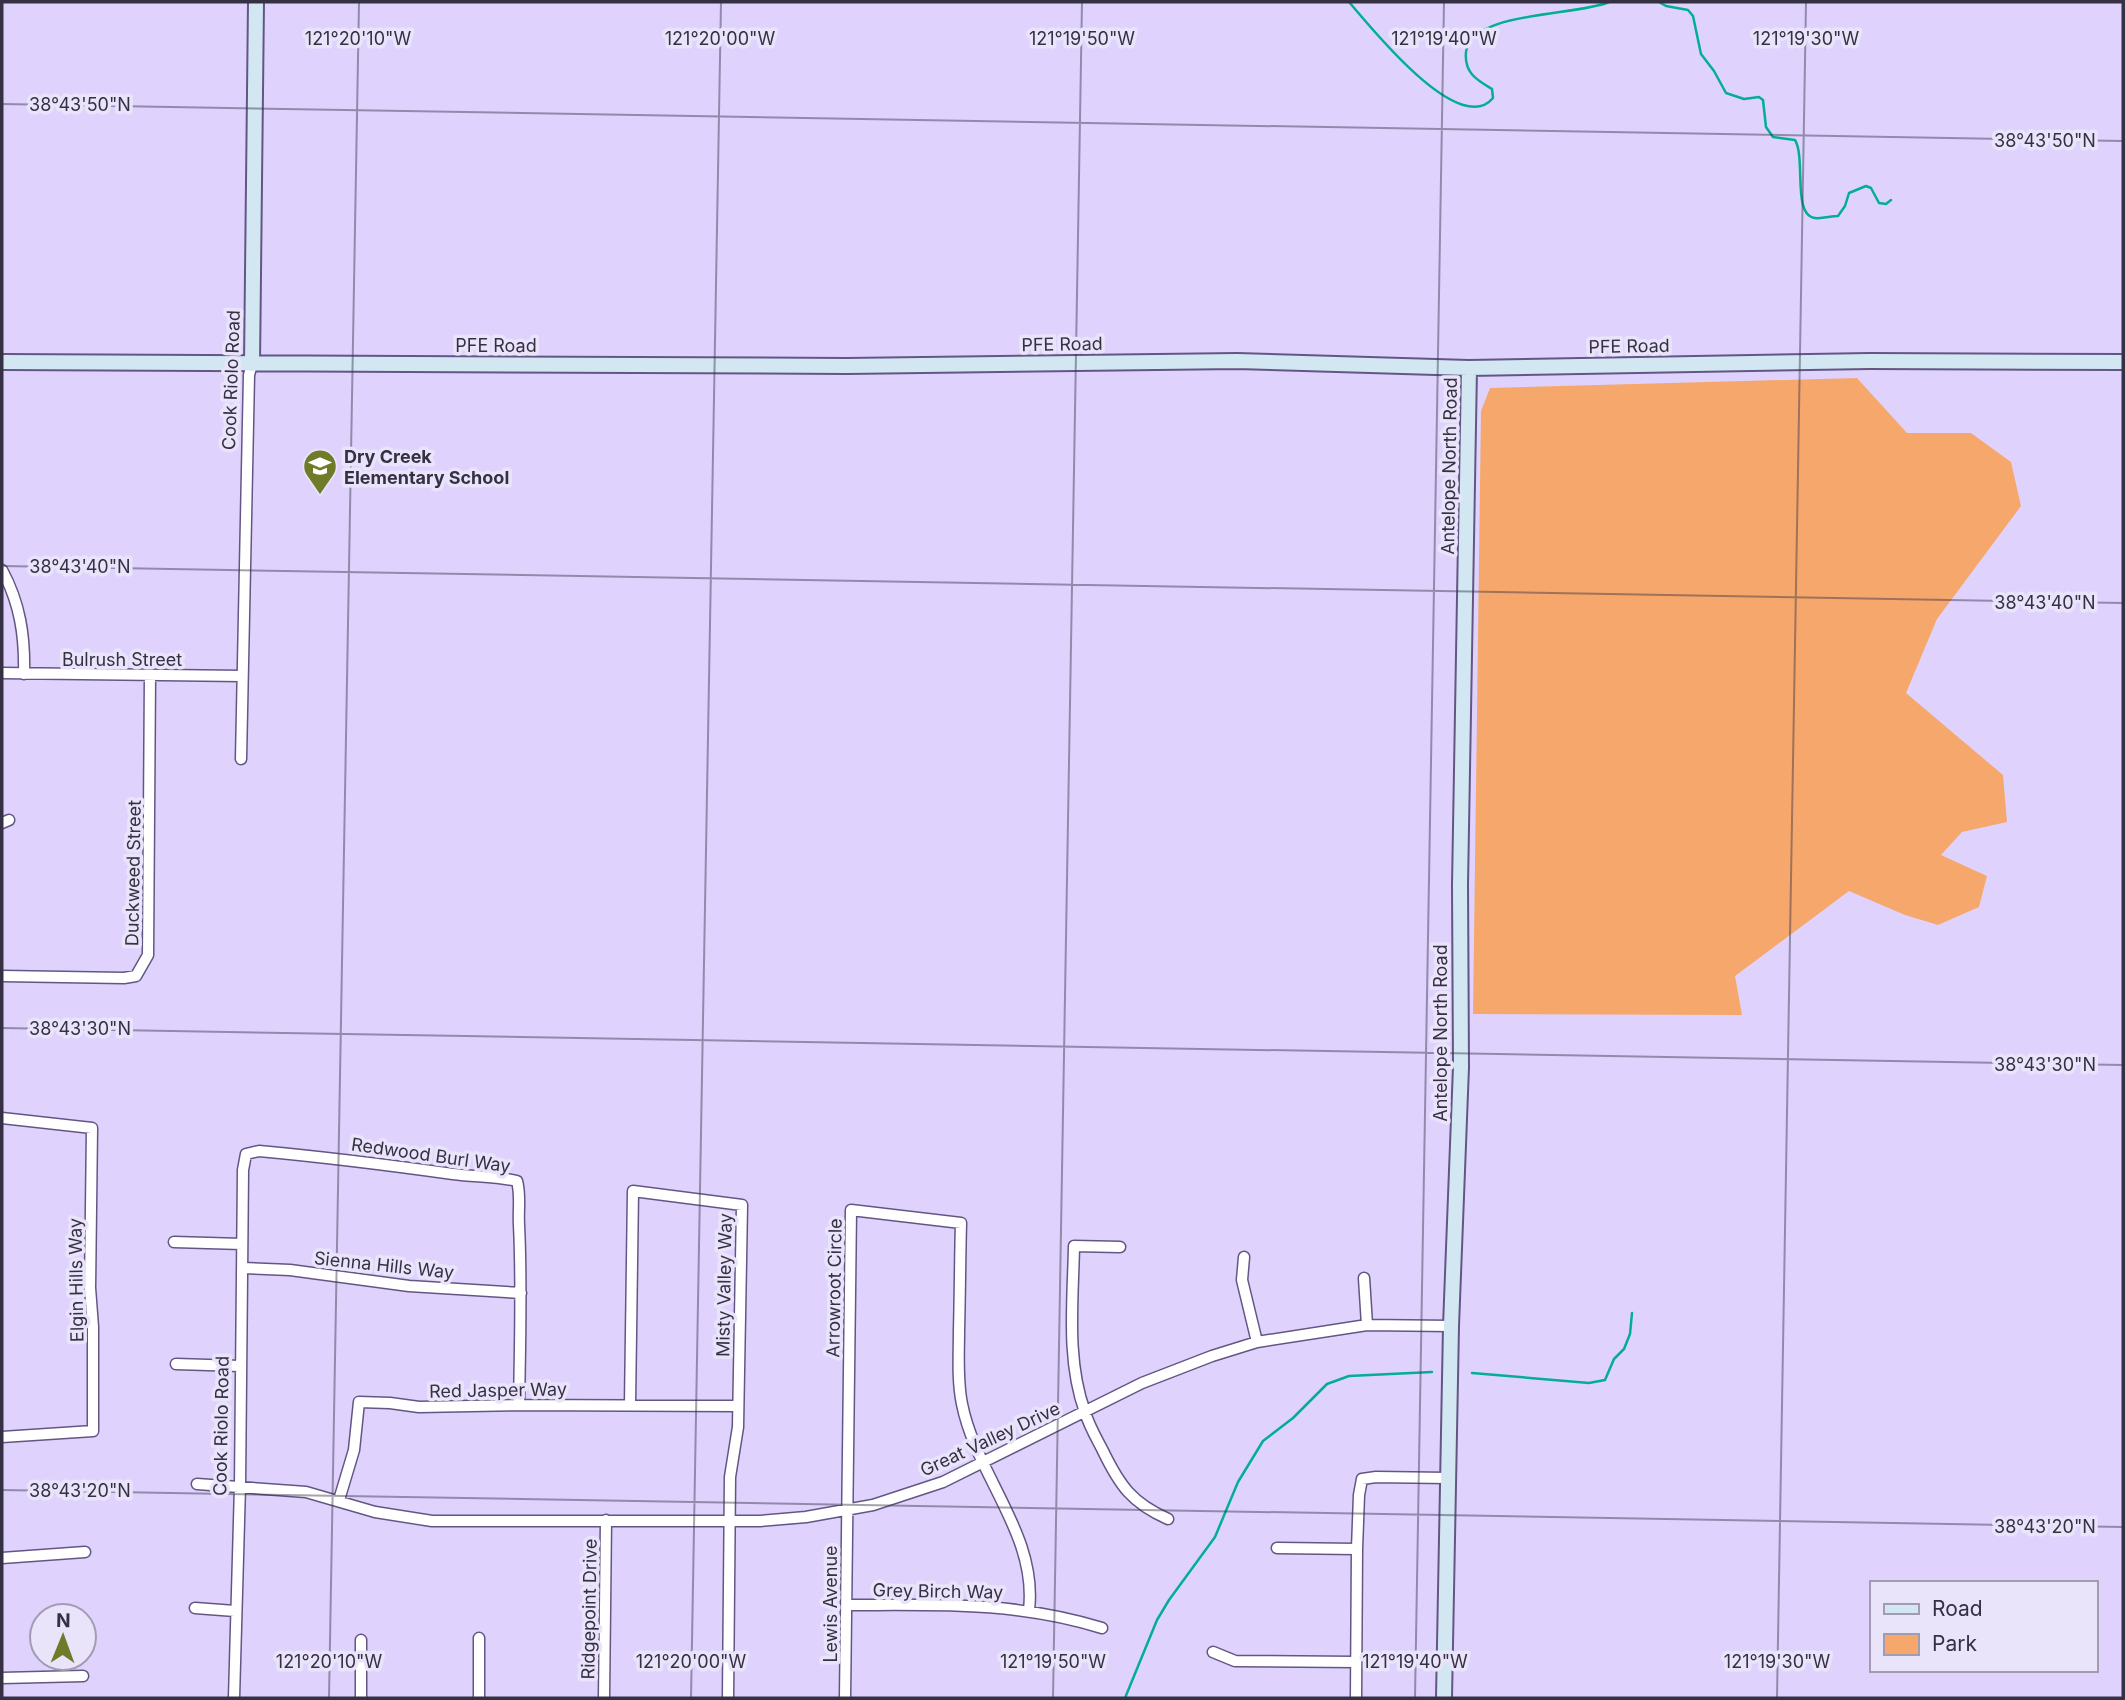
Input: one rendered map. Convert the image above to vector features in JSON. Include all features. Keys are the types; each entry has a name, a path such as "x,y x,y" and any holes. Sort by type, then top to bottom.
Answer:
{"main road":[{"name":"Cook Riolo Road","path":"252,364 256,2"},
{"name":"PFE Road","path":"2,362 847,366 1237,361 1469,368 1870,361 2123,362"},
{"name":"Antelope North Road","path":"1444,1698 1451,1326 1461,1067 1460,885 1469,368"}],"street":[{"name":"Cook Riolo Road","path":"242,759 249,375 252,364"},
{"path":"2,570 17,602 25,646 24,674"},
{"name":"Bulrush Street","path":"2,673 242,676"},
{"name":"Duckweed Street","path":"2,976 124,978 136,976 144,964 148,954 150,675"},
{"name":"Elgin Hills Way","path":"2,1118 92,1128 90,1288 93,1431 2,1437"},
{"name":"Redwood Burl Way","path":"246,1154 259,1151 366,1161 517,1181 520,1194 521,1293 519,1405"},
{"name":"Cook Riolo Road","path":"234,1698 240,1486 243,1170 246,1154"},
{"name":"Misty Valley Way","path":"630,1405 634,1191 742,1205 738,1427 730,1477 728,1698"},
{"name":"Arrowroot Circle","path":"846,1510 851,1210 961,1223 960,1389 969,1428 983,1462"},
{"path":"174,1242 242,1244"},
{"path":"1120,1247 1074,1246 1072,1351 1084,1412 1124,1489 1148,1510 1168,1519"},
{"path":"1244,1257 1242,1280 1257,1342"},
{"name":"Sienna Hills Way","path":"243,1268 290,1270 409,1286 521,1293"},
{"path":"1364,1278 1367,1325"},
{"name":"Great Valley Drive","path":"197,1484 306,1492 375,1512 432,1521 794,1518 846,1510 906,1495 943,1482 1142,1383 1257,1342 1367,1325 1451,1326"},
{"path":"176,1364 240,1366"},
{"name":"Red Jasper Way","path":"339,1500 354,1450 359,1402 419,1407 738,1406"},
{"path":"983,1462 1026,1558 1031,1589 1028,1610"},
{"path":"1356,1698 1357,1549 1362,1479 1448,1478"},
{"name":"Lewis Avenue","path":"845,1698 846,1510"},
{"name":"Ridgepoint Drive","path":"604,1698 606,1520"},
{"path":"1277,1548 1357,1549"},
{"path":"2,1558 86,1552"},
{"name":"Grey Birch Way","path":"846,1605 965,1605 1028,1610 1070,1618 1102,1628"},
{"path":"195,1608 235,1611"},
{"path":"479,1638 479,1698"},
{"path":"361,1640 361,1698"},
{"path":"1213,1652 1235,1661 1356,1662"},
{"path":"2,1678 83,1676"}],"green space":[{"path":"1857,378 1907,433 1971,433 2011,462 2021,506 1937,619 1906,693 2003,775 2007,822 1962,832 1941,855 1987,876 1979,907 1938,925 1905,915 1849,891 1735,976 1742,1015 1473,1014 1481,411 1490,388"}],"waterway":[{"path":"1349,2 1394,53 1438,92 1459,104 1478,107 1493,98 1492,89 1469,71 1466,52 1472,39 1486,29 1505,22 1609,2"},
{"path":"1659,2 1688,10 1693,16 1701,54 1726,93 1744,99 1759,97 1763,100 1766,127 1773,137 1795,140 1800,160 1801,197 1808,215 1815,218 1838,216 1849,193 1866,186 1871,188 1879,203 1886,204 1891,200"},
{"path":"1472,1373 1589,1383 1605,1380 1614,1359 1624,1349 1630,1334 1632,1313"},
{"path":"1125,1698 1157,1620 1215,1537 1238,1482 1263,1441 1293,1418 1327,1384 1349,1376 1432,1372"}],"place":[{"name":"Dry Creek Elementary School","path":"320,496"}]}
